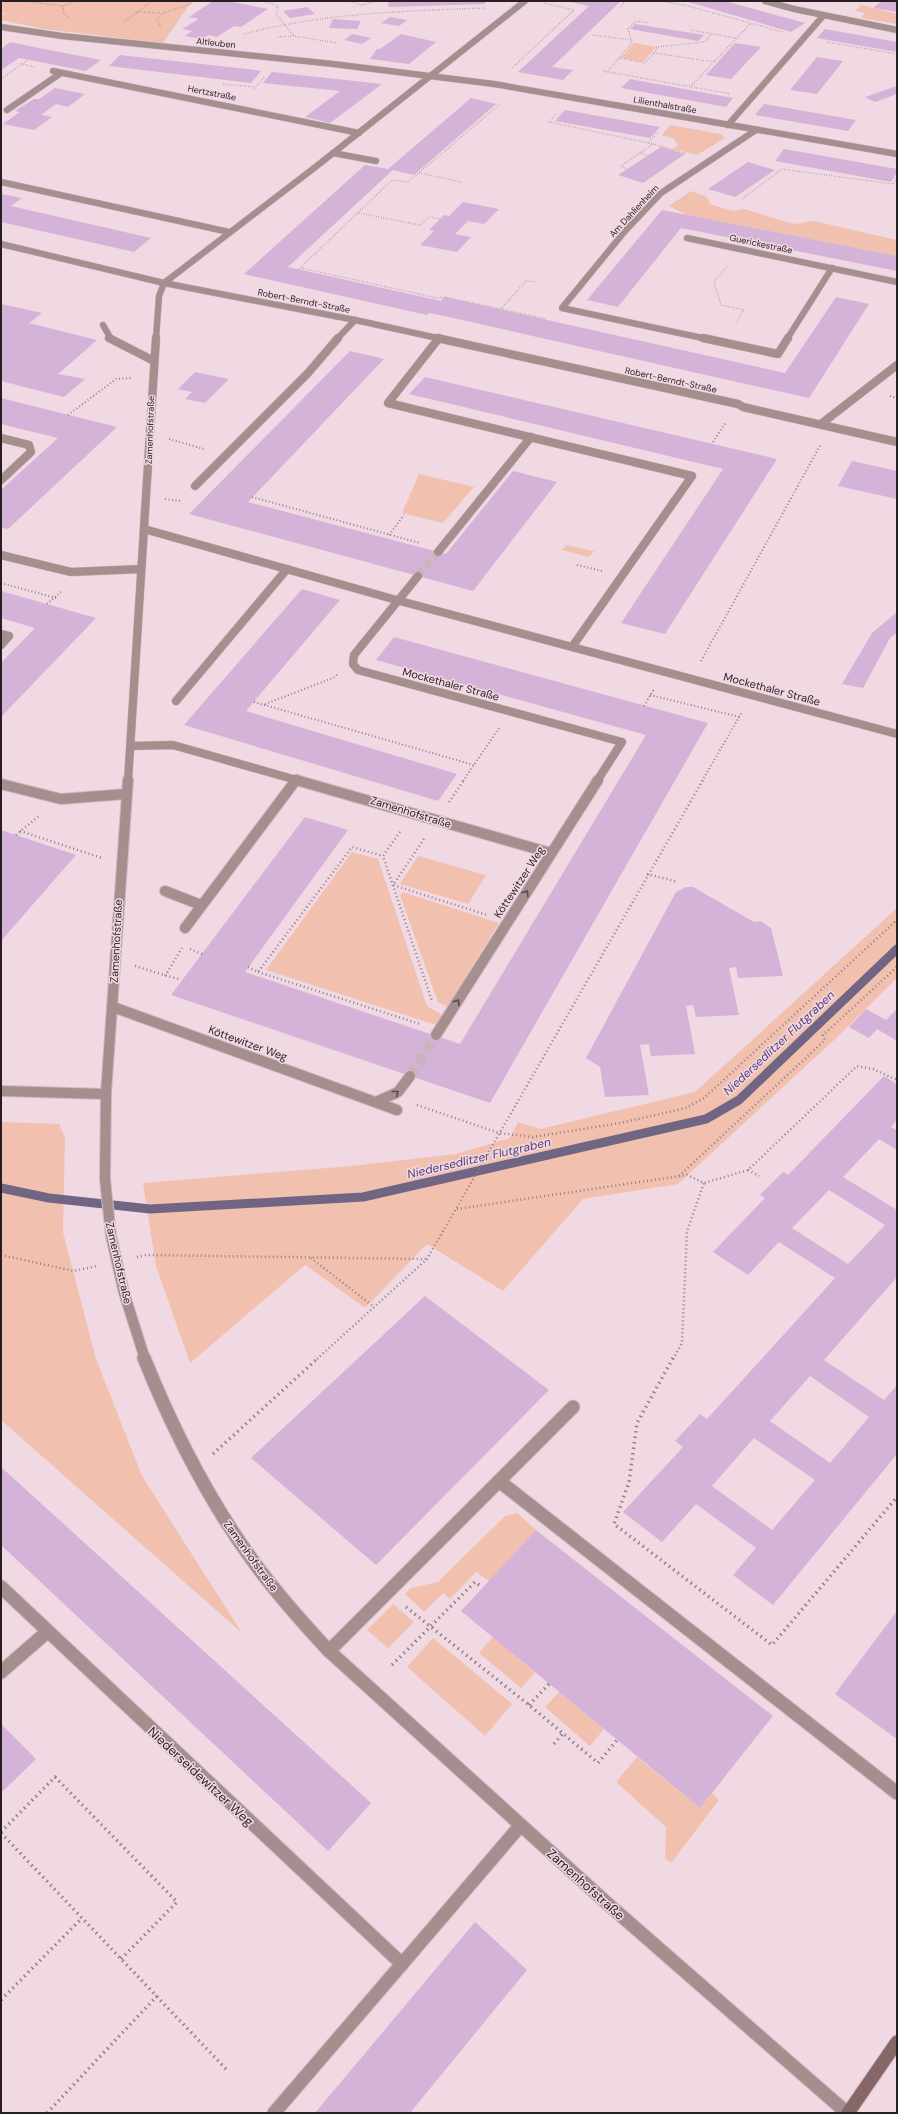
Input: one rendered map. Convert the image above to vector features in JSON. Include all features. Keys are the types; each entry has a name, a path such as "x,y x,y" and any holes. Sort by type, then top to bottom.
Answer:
{"street":[{"path":"1,244 164,283 333,153 525,1"},
{"path":"765,1 823,16 897,30"},
{"path":"728,125 823,16"},
{"name":"Altleuben","path":"1,27 62,36 429,76"},
{"name":"Hertzstraße","path":"53,71 359,132"},
{"path":"7,110 62,73"},
{"name":"Lilienthalstraße","path":"429,76 494,84 897,154"},
{"name":"Am Dahlienheim","path":"723,343 562,308 626,231 661,193 708,160 756,130"},
{"path":"333,153 376,161"},
{"path":"1,182 229,232"},
{"name":"Guerickestraße","path":"687,238 897,282"},
{"path":"723,343 778,354 832,268"},
{"name":"Robert-Berndt-Straße","path":"164,283 439,338 738,404 743,407 897,442"},
{"name":"Zamenhofstraße","path":"164,283 159,296 154,361 151,434 141,569 131,746 126,794 105,1094 106,1185 110,1233 116,1262 139,1345 172,1425 194,1471 230,1529 273,1588 329,1651 464,1772 520,1826 847,2113"},
{"path":"195,486 308,373 355,320"},
{"path":"103,325 109,338 154,361"},
{"path":"439,338 388,403 692,476 572,647"},
{"path":"821,424 897,365"},
{"path":"439,550 531,437"},
{"path":"1,438 29,445 31,448 31,452 1,480"},
{"name":"Mockethaler Straße","path":"144,529 400,601 897,734"},
{"path":"1,555 71,572 141,569"},
{"path":"176,701 287,569"},
{"path":"353,661 354,655 400,601 418,576"},
{"path":"1,634 9,636 1,645"},
{"name":"Mockethaler Straße","path":"353,661 353,664 358,670 622,742"},
{"name":"Köttewitzer Weg","path":"437,1033 622,742"},
{"name":"Zamenhofstraße","path":"131,746 173,745 297,779 552,853"},
{"path":"185,928 297,779"},
{"path":"1,784 61,799 126,794"},
{"path":"165,891 201,905"},
{"name":"Köttewitzer Weg","path":"112,1007 397,1110"},
{"path":"376,1102 392,1097 404,1086 410,1076"},
{"path":"1,1091 105,1094"},
{"path":"329,1651 573,1407"},
{"path":"499,1481 897,1793"},
{"name":"Niederseidewitzer Weg","path":"1,1587 47,1632 402,1964"},
{"path":"1,1672 47,1632"},
{"path":"274,2113 520,1826"},
{"path":"847,2113 897,2042"}],"path":[{"path":"25,1 63,6 77,1"},
{"path":"136,12 163,13 191,4 192,1"},
{"path":"263,1 278,6 276,14 294,36"},
{"path":"349,1 356,4 366,5 378,1"},
{"path":"620,7 625,1"},
{"path":"661,1 688,6 804,37 897,54"},
{"path":"494,84 574,10 540,2"},
{"path":"240,36 283,23 355,15 517,7"},
{"path":"162,28 157,20 163,13"},
{"path":"633,40 628,29 636,21 649,23"},
{"path":"691,86 751,23"},
{"path":"691,30 737,38"},
{"path":"619,58 644,62 658,47 704,42 712,34"},
{"path":"593,36 633,40"},
{"path":"607,72 633,40"},
{"path":"654,52 714,62"},
{"path":"1,79 28,60"},
{"path":"22,64 53,71"},
{"path":"238,107 269,70"},
{"path":"603,71 751,98"},
{"path":"523,89 502,102 408,182 392,180 300,269 437,298 445,297 501,309 526,281 536,282"},
{"path":"558,112 549,122 649,142 708,160"},
{"path":"627,169 621,166 653,144"},
{"path":"641,153 648,156"},
{"path":"742,199 782,168 893,184 897,178"},
{"path":"419,173 461,182"},
{"path":"358,213 420,225 429,217 440,219"},
{"path":"723,343 744,310 721,305 714,282 740,248"},
{"path":"68,415 116,379 153,378"},
{"path":"691,679 831,427"},
{"path":"151,434 226,455"},
{"path":"252,497 439,550"},
{"path":"389,535 404,515"},
{"path":"1,583 56,598"},
{"path":"264,704 333,678 353,661"},
{"path":"650,695 740,717"},
{"path":"194,1471 427,1259 456,1209 461,1197 647,874 752,695"},
{"path":"254,702 474,765"},
{"path":"392,885 511,711"},
{"path":"383,856 415,813"},
{"path":"20,831 83,852"},
{"path":"258,972 352,847 383,856"},
{"path":"383,856 434,1006 448,1015"},
{"path":"647,874 678,882"},
{"path":"392,885 508,921"},
{"path":"392,1097 499,1133 533,1138 620,1123 686,1108 704,1098 897,920"},
{"path":"182,947 202,954"},
{"path":"165,976 180,952"},
{"path":"114,958 181,980"},
{"path":"248,967 258,972 437,1033"},
{"path":"679,1176 825,1040 823,1035 897,967"},
{"path":"456,1209 687,1175 704,1183 748,1170 857,1066 873,1069 897,1080"},
{"path":"748,1170 759,1176"},
{"path":"704,1183 687,1231 682,1343 637,1423 629,1482 614,1524 772,1645 897,1497"},
{"path":"1,1255 74,1271 146,1255 427,1259"},
{"path":"311,1257 374,1307"},
{"path":"392,1665 476,1582 482,1588"},
{"path":"388,1592 529,1705 598,1763 617,1740"},
{"path":"529,1705 549,1684"},
{"path":"554,1744 562,1733"},
{"path":"121,1959 177,1902 55,1777 1,1832 82,1918 121,1959 157,1996 226,2069"},
{"path":"1,2000 82,1918"},
{"path":"47,2113 157,1996"}],"shaded area":[{"path":"5,1 192,1 163,43 44,29 1,20 1,16 5,13 1,12 1,4"},
{"path":"861,5 897,14 897,24 861,18 865,13 855,11"},
{"path":"634,43 656,47 643,62 621,58"},
{"path":"670,125 721,134 725,138 697,155 674,149 678,145 674,139 662,135"},
{"path":"691,191 707,197 710,204 733,211 744,209 794,224 814,221 897,240 897,256 687,215 669,206"},
{"path":"419,474 474,487 443,523 402,513"},
{"path":"566,545 594,551 589,557 562,550"},
{"path":"352,852 378,859 427,1006 442,1015 436,1025 266,970"},
{"path":"418,856 486,875 468,904 400,884"},
{"path":"403,892 499,923 447,1007 438,1002 400,895"},
{"path":"897,908 897,978 833,1041 678,1184 583,1199 503,1291 427,1244 365,1308 305,1265 190,1363 156,1266 143,1183 352,1166 456,1154 510,1138 518,1122 540,1129 695,1092"},
{"path":"1,1122 59,1124 65,1138 63,1232 96,1359 142,1476 242,1633 1,1420"},
{"path":"517,1513 536,1530 489,1581 476,1572 450,1599 443,1593 424,1612 405,1594 411,1588 438,1582 505,1516"},
{"path":"393,1604 414,1622 388,1648 367,1630"},
{"path":"493,1637 535,1673 521,1688 479,1653"},
{"path":"433,1638 512,1704 485,1736 407,1667"},
{"path":"559,1692 604,1729 590,1746 545,1707"},
{"path":"637,1757 700,1808 712,1793 719,1800 671,1863 665,1858 666,1827 616,1782"}],"building":[{"path":"213,1 228,1 268,9 241,27 234,26 217,37 208,35 202,39 185,36 192,31 182,29 199,19 189,17"},
{"path":"388,1 485,1 485,4 389,7"},
{"path":"566,1 621,1 552,67 573,70 563,80 518,72 589,6"},
{"path":"685,1 725,1 805,23 791,32"},
{"path":"882,1 897,1 897,12 873,8"},
{"path":"307,7 315,14 290,18 283,11"},
{"path":"390,17 407,20 399,26 381,23"},
{"path":"333,19 361,21 357,29 329,28"},
{"path":"635,24 704,35 698,41 630,29"},
{"path":"825,29 897,42 897,52 817,38"},
{"path":"352,34 371,38 362,44 344,40"},
{"path":"401,34 436,42 409,64 370,59 377,49 380,49"},
{"path":"10,42 101,60 86,71 19,58 1,70 1,49"},
{"path":"735,43 761,47 731,79 706,75"},
{"path":"120,55 261,71 251,83 109,66"},
{"path":"817,57 843,61 817,94 790,90"},
{"path":"272,72 382,84 330,123 305,117 340,91 263,83"},
{"path":"630,79 733,98 726,107 621,88"},
{"path":"897,86 897,94 875,102 865,97"},
{"path":"55,88 85,94 68,107 56,104 41,115 52,117 34,130 3,124 20,112 15,111 34,99 39,99"},
{"path":"471,98 496,104 414,175 393,170 288,267 441,301 444,297 785,373 836,297 869,304 809,398 444,316 429,313 427,315 244,274 365,165 388,169"},
{"path":"764,104 856,120 848,131 755,115"},
{"path":"565,110 660,127 650,138 555,121"},
{"path":"661,147 685,154 643,183 618,175"},
{"path":"784,149 897,169 897,172 891,182 775,161"},
{"path":"748,162 775,170 735,197 708,189"},
{"path":"1,194 22,198 11,206 151,238 134,252 1,222 1,214 3,212 1,212"},
{"path":"463,202 499,209 484,224 468,221 455,234 471,237 457,252 420,245 434,231 429,230 444,215 449,216"},
{"path":"662,210 897,256 897,271 681,228 618,307 587,300"},
{"path":"1,304 42,313 29,323 97,340 58,374 85,379 64,397 1,381"},
{"path":"350,351 384,359 248,502 446,554 513,471 557,482 473,591 189,514"},
{"path":"195,372 229,379 205,403 185,399 192,392 178,389"},
{"path":"425,377 777,459 665,634 621,623 723,469 409,394"},
{"path":"1,398 117,427 8,529 1,527 1,490 58,438 1,424"},
{"path":"852,461 897,471 897,499 838,486"},
{"path":"302,589 340,600 246,711 457,774 438,801 184,725"},
{"path":"1,591 96,618 1,717 1,663 35,628 1,618"},
{"path":"897,612 897,633 890,638 863,688 842,684 872,633"},
{"path":"394,637 708,723 490,1103 171,995 305,817 348,830 245,972 460,1044 646,735 376,660"},
{"path":"1,830 76,855 1,941"},
{"path":"686,887 693,887 754,922 760,921 771,928 783,976 738,978 736,967 729,968 739,1015 696,1017 693,1005 686,1006 695,1054 651,1056 649,1044 640,1045 649,1095 605,1097 600,1067 586,1058 676,892"},
{"path":"866,1009 886,1020 897,1009 897,1041 877,1029 869,1038 849,1027"},
{"path":"884,1076 897,1084 897,1120 891,1127 897,1130 897,1150 879,1139 843,1177 897,1210 897,1277 824,1360 884,1400 897,1385 897,1454 773,1605 733,1575 756,1548 696,1504 662,1542 623,1512 683,1447 675,1441 700,1414 707,1419 835,1278 779,1242 748,1275 713,1252 765,1198 760,1195 783,1172 788,1175","holes":["829,1190 885,1225 848,1264 792,1228","810,1376 869,1417 830,1463 770,1421","754,1438 815,1480 772,1530 712,1486"]},
{"path":"425,1296 549,1390 376,1565 251,1458"},
{"path":"1,1467 371,1803 328,1851 1,1545"},
{"path":"536,1530 773,1716 700,1808 461,1611"},
{"path":"897,1611 897,1739 835,1694"},
{"path":"1,1724 36,1759 1,1793"},
{"path":"475,1922 527,1970 410,2113 315,2113"}],"waterway":[{"name":"Niedersedlitzer Flutgraben","path":"1,1188 49,1198 150,1209 363,1197 706,1119 739,1100 897,949"}],"tunnel":[{"path":"418,576 438,552"},
{"path":"410,1076 436,1035"}]}
